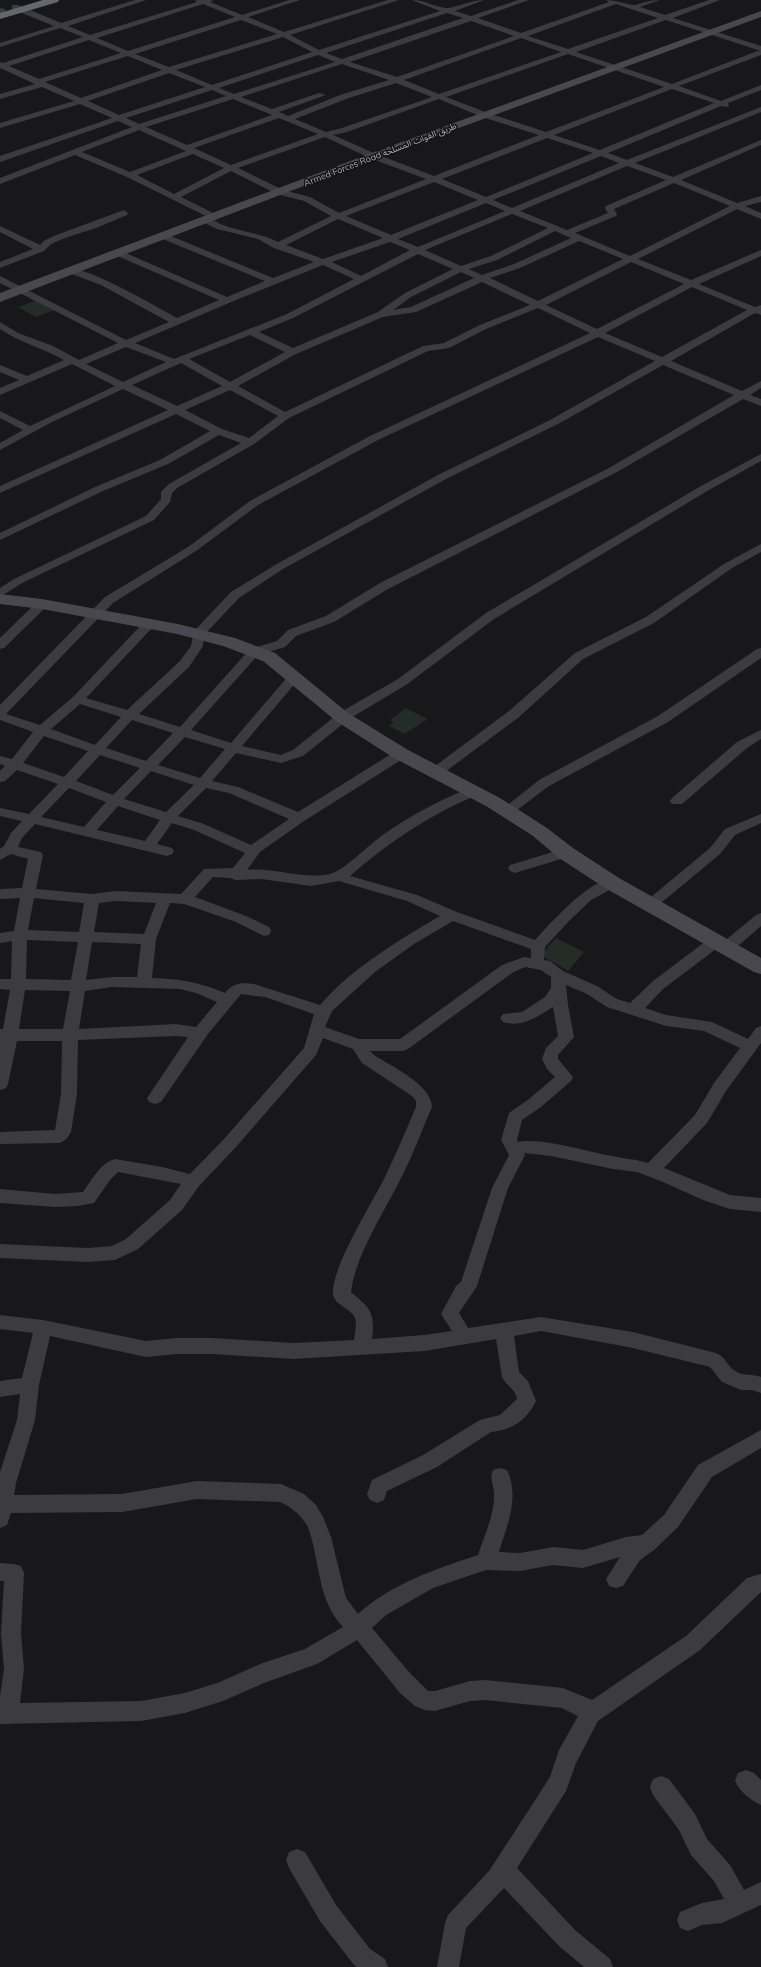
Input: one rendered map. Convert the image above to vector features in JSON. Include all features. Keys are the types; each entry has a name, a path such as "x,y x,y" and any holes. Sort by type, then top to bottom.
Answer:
{"highway":[{"path":"18,8 41,0"},
{"path":"1,12 54,0"}],"street":[{"path":"0,45 142,0"},
{"path":"0,97 128,53 296,0"},
{"path":"0,126 81,101 169,70 396,0"},
{"path":"416,0 761,117"},
{"path":"0,159 119,118 480,0"},
{"path":"0,181 139,127 236,97 525,0"},
{"path":"634,8 656,0"},
{"path":"700,0 713,1"},
{"path":"1,65 92,38 204,1 244,17 319,53 342,62 384,75 441,96 485,115 548,134 601,153 674,180 761,216"},
{"path":"288,118 343,97 397,80 520,36 613,1 761,48"},
{"path":"176,196 195,184 231,168 325,134 344,130 713,1"},
{"path":"18,8 288,118 373,156 435,178 513,212 759,310"},
{"name":"Armed Forces Road طريق القوات المسلحة","path":"0,298 373,156 761,14"},
{"path":"492,36 520,26"},
{"path":"277,246 338,216 761,52"},
{"path":"448,53 459,57"},
{"path":"1,65 190,149 280,192 307,200 338,216 416,251 482,278 597,333 761,403"},
{"path":"370,79 384,75"},
{"path":"0,392 27,380 127,344 273,281 322,262 390,239 761,87"},
{"path":"130,174 326,93"},
{"path":"0,447 53,418 122,386 249,331 290,316 416,251 513,212 626,163 761,109"},
{"path":"567,233 614,214 608,208 761,142"},
{"path":"75,152 130,174 176,196 210,218 220,227 261,237 277,246 333,265 360,279"},
{"path":"0,593 18,581 88,549 150,518 166,500 167,492 172,486 250,442 285,416 426,348 446,346 483,327 538,305 737,206 761,199"},
{"path":"0,265 41,249 48,242 93,226 124,212"},
{"path":"0,490 230,386 293,352 381,314 408,295 460,269 494,258 555,228"},
{"path":"0,229 41,249"},
{"path":"163,236 273,281"},
{"path":"381,314 413,310 482,278 517,266 578,238"},
{"path":"118,253 227,300"},
{"path":"0,712 109,600 192,549 254,503 374,438 571,347 691,284 761,253"},
{"path":"72,271 104,284 177,322"},
{"path":"0,280 127,344 178,361 230,386 285,416"},
{"path":"0,1084 5,1035 18,984 20,936 36,855 5,852 16,836 66,782 130,716 185,664 197,646 198,634 235,595 279,566 442,477 554,422 759,310"},
{"path":"0,325 16,335 50,348 98,376 218,431 250,442"},
{"path":"249,331 293,352"},
{"path":"0,368 27,380"},
{"path":"88,831 182,732 254,652 281,644 292,632 330,619 384,586 522,514 613,470 761,384"},
{"path":"0,414 31,430"},
{"path":"0,537 99,489 164,462 218,431"},
{"path":"78,699 234,748 282,759 289,758 304,748 342,716 402,682 490,616 705,488 761,457"},
{"path":"436,772 514,714 579,656 650,620 728,566 761,547"},
{"path":"0,599 42,604 198,634 236,644 269,657 342,716 402,754 506,811 540,832 566,853 612,883 761,967"},
{"path":"0,645 42,604"},
{"path":"0,778 14,765 41,731 78,699 148,624"},
{"path":"506,811 544,783 663,719 761,652"},
{"path":"149,846 169,817 203,783 294,677"},
{"path":"0,716 97,750 203,783 233,790 299,818"},
{"path":"677,802 712,770 726,760 742,744 761,734"},
{"path":"236,875 253,852 252,851 299,818 402,754"},
{"path":"0,760 66,782 115,801 169,817 214,833 252,851"},
{"path":"185,899 209,872 233,873 236,875 260,874 306,881 328,881 341,876 378,844 406,824 446,802 472,792"},
{"path":"0,812 31,820 88,831 167,852"},
{"path":"650,905 715,851 730,832 761,818"},
{"path":"515,868 566,853"},
{"path":"341,876 351,881 412,898 452,916 538,946"},
{"path":"612,883 586,897 538,946 538,956 545,965 559,981 592,990 612,1003 666,1020 707,1026 749,1046"},
{"path":"0,894 29,893 92,899 116,896 185,899 241,919 264,931"},
{"path":"0,1138 59,1137 62,1132 69,1094 70,1035 80,986 85,936 92,899"},
{"path":"144,983 149,939 165,899"},
{"path":"0,1251 88,1255 115,1253 132,1244 155,1226 176,1205 193,1181 235,1138 311,1051 316,1039 316,1030 323,1012 374,964 404,942 452,916"},
{"path":"633,1010 658,985 761,918"},
{"path":"0,938 20,936 85,936 149,939"},
{"path":"316,1030 358,1045 403,1045 507,969 524,962 545,965"},
{"path":"508,1018 526,1017 550,1001 559,981"},
{"path":"463,1336 458,1325 450,1314 456,1301 460,1299 462,1291 468,1286 484,1230 500,1188 517,1155 509,1140 513,1131 512,1127 515,1117 535,1104 565,1077 550,1063 550,1053 566,1037 560,1005 559,981"},
{"path":"0,984 80,986 112,982 180,984 199,988 227,1000"},
{"path":"155,1098 204,1025 236,989 243,988 262,990 323,1012"},
{"path":"5,1035 70,1035 176,1030 200,1033"},
{"path":"651,1171 701,1119 720,1087 749,1046 761,1032"},
{"path":"358,1045 368,1059 418,1092 424,1100 424,1107 394,1176 349,1263 344,1279 342,1295 363,1313 365,1322 362,1346"},
{"path":"515,1149 523,1147 551,1150 613,1163 638,1166 730,1202 761,1205"},
{"path":"0,1196 53,1200 77,1200 88,1198 104,1175 115,1165 162,1173 193,1181"},
{"path":"0,1322 43,1327 146,1348 212,1346 294,1351 424,1343 541,1324 633,1340 716,1361 728,1376 741,1382 761,1385"},
{"path":"43,1327 30,1385 26,1420 6,1462 6,1483 1,1512 122,1503 197,1490 272,1492 290,1496 310,1510 317,1522 336,1600 342,1611 357,1629 372,1642 405,1684 425,1701 435,1701 470,1691 485,1690 563,1698 594,1712"},
{"path":"377,1494 378,1486 440,1457 457,1446 467,1436 478,1432 485,1426 493,1423 502,1423 521,1410 527,1401 522,1387 515,1379 511,1377 504,1329"},
{"path":"0,1389 30,1385"},
{"path":"616,1579 633,1554 647,1544 671,1521 705,1471 761,1438"},
{"path":"486,1561 502,1507 504,1494 500,1476"},
{"path":"0,1572 14,1573 11,1633 14,1669 4,1714 141,1711 185,1703 223,1691 260,1674 310,1657 357,1629 379,1608 403,1594 428,1581 486,1561 520,1562 553,1556 583,1559 626,1546 647,1544"},
{"path":"448,1967 456,1923 497,1879 558,1783 567,1758 591,1713 693,1643 721,1614 754,1585 761,1583"},
{"path":"661,1787 687,1822 699,1847 722,1873 739,1903"},
{"path":"297,1860 328,1913 362,1957 378,1967"},
{"path":"503,1869 523,1893 567,1938 602,1967"},
{"path":"688,1920 702,1914 722,1912 761,1893"}],"shaded area":[{"path":"37,300 54,310 36,317 18,307"},
{"path":"406,708 427,719 405,734 389,726 394,722 390,720"},
{"path":"556,938 584,952 568,971 541,955"}]}
